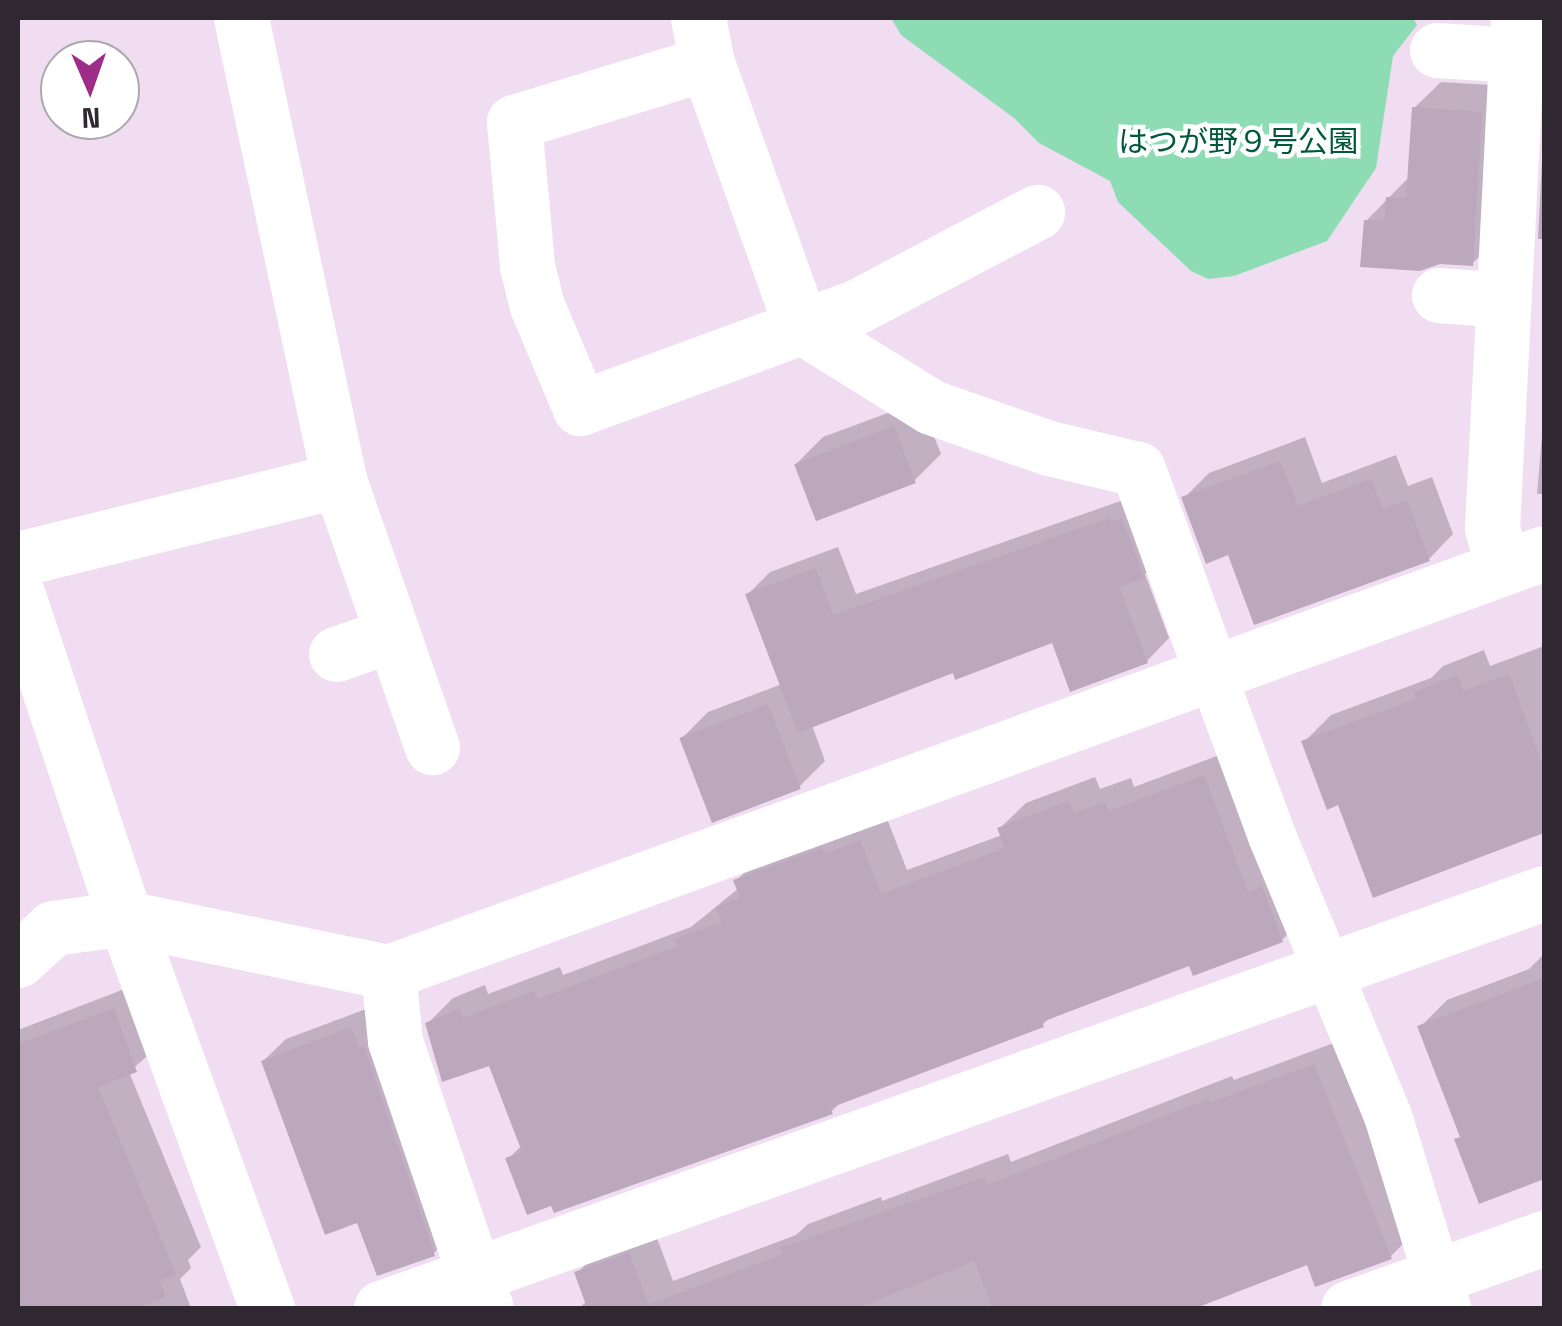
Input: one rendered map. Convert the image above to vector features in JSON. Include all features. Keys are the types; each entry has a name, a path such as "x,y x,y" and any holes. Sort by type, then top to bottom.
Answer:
{"street":[{"path":"241,18 339,480 432,747"},
{"path":"18,960 53,928 125,918 388,972 1524,560 1492,528 1517,36 1437,50"},
{"path":"1037,212 854,308 801,326 580,408 537,306 526,266 514,122 702,40 801,326 931,407 1049,448 1138,469 1272,836 1388,1116 1442,1293"},
{"path":"1439,295 1504,300"},
{"path":"18,559 339,480"},
{"path":"18,596 125,918 268,1308"},
{"path":"336,654 392,634"},
{"path":"381,1308 480,1292 1330,969 1544,893"},
{"path":"388,972 395,1042 480,1292"},
{"path":"1348,1308 1442,1293 1544,1238"}],"green space":[{"name":"はつが野９号公園","path":"891,18 1413,18 1417,25 1393,56 1376,168 1327,241 1234,276 1208,279 1191,271 1118,202 1110,181 1039,143 1014,118 901,35"}],"building":[{"path":"1412,107 1482,112 1473,266 1440,264 1420,271 1360,267 1364,220 1384,221 1386,197 1406,198"},
{"path":"1542,161 1544,239 1538,239"},
{"path":"894,426 916,483 816,521 794,464"},
{"path":"1280,461 1298,506 1371,479 1383,509 1407,500 1430,561 1254,625 1228,555 1206,564 1181,497"},
{"path":"1109,518 1111,522 1122,518 1144,578 1119,587 1148,663 1070,692 1052,643 955,680 953,673 798,733 745,594 816,568 833,615"},
{"path":"1509,674 1544,769 1544,833 1373,898 1338,805 1327,810 1301,741 1416,699 1414,692 1458,675 1463,691"},
{"path":"768,704 801,789 712,823 679,738"},
{"path":"1204,775 1248,892 1262,886 1283,942 1193,976 1189,966 1042,1022 1044,1027 830,1108 833,1114 554,1213 551,1206 527,1215 505,1158 522,1152 489,1066 442,1082 425,1023 459,1009 462,1018 534,991 537,999 678,946 675,939 722,922 716,907 740,898 733,880 822,848 825,854 860,840 881,894 1005,848 997,828 1069,801 1074,813 1105,802 1109,811"},
{"path":"1544,978 1544,1179 1479,1204 1454,1139 1460,1137 1417,1026"},
{"path":"114,1008 137,1072 98,1087 176,1275 160,1281 166,1297 136,1308 18,1308 18,1044"},
{"path":"351,1027 359,1048 364,1046 435,1256 377,1276 357,1223 325,1235 261,1061"},
{"path":"1314,1064 1392,1259 1315,1287 1307,1265 1196,1308 992,1308 975,1261 857,1308 650,1308 650,1304 783,1254 780,1248 984,1177 987,1185 1208,1099 1209,1103"},
{"path":"629,1253 650,1308 587,1308 574,1272"}]}
